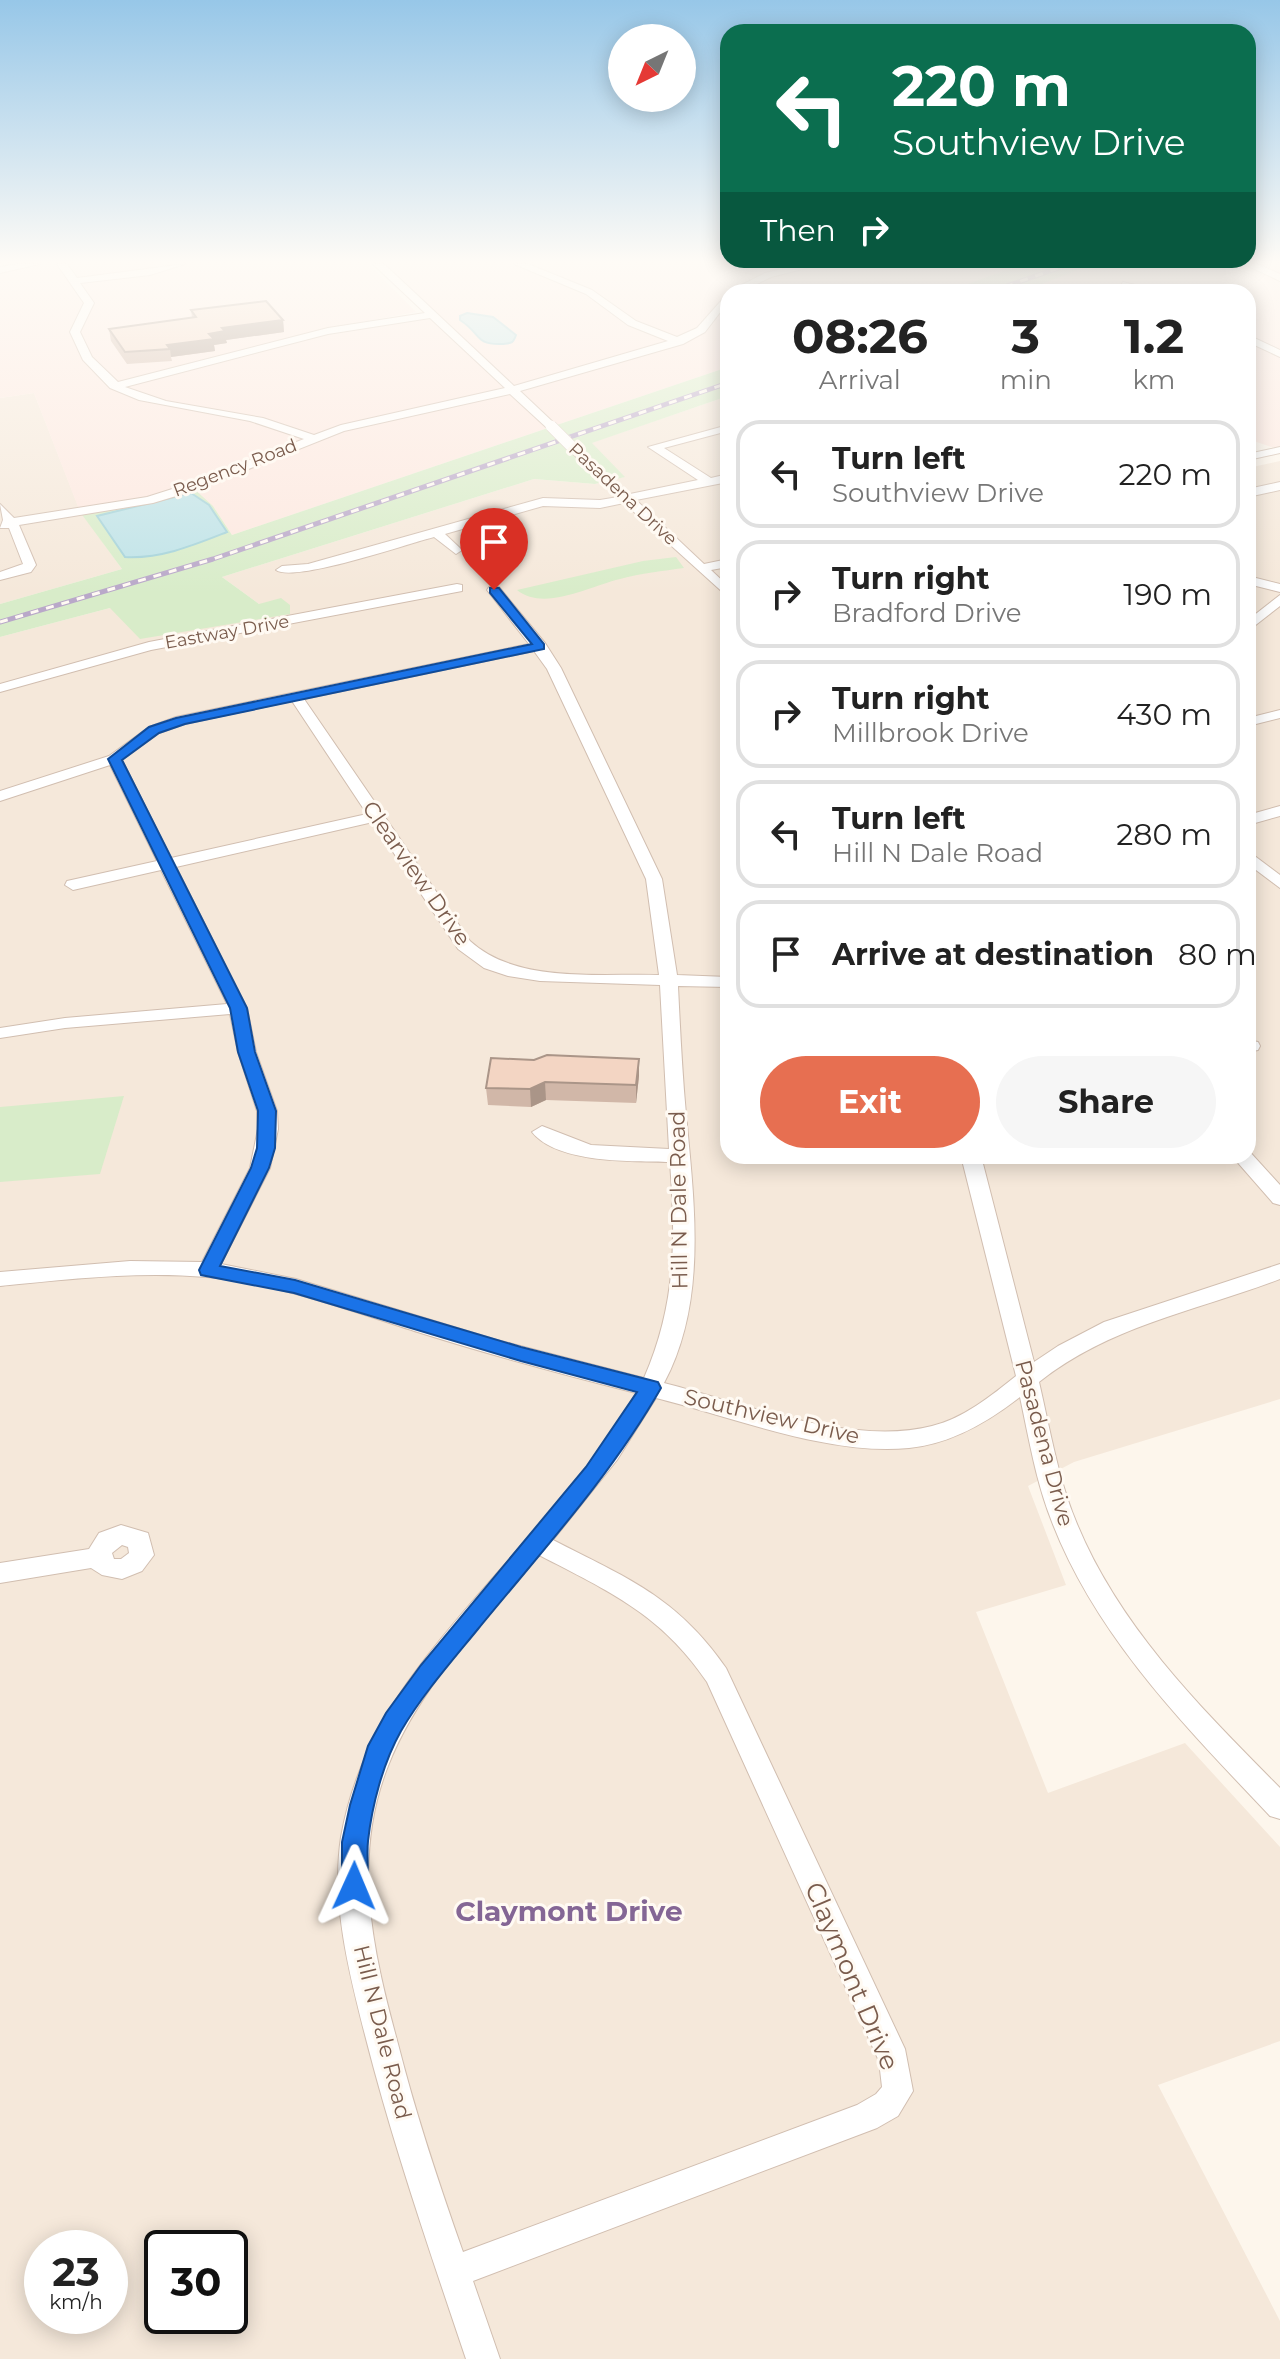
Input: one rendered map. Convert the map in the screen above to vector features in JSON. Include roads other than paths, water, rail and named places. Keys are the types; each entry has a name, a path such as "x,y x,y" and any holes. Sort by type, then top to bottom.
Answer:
{"street":[{"path":"100,374 114,386 145,399 241,416 312,438"},
{"path":"114,386 160,374"},
{"name":"Pasadena Drive","path":"495,374 720,585"},
{"name":"Regency Road","path":"6,523 132,503 177,492 341,428 512,390 567,374"},
{"path":"709,482 654,447 720,430"},
{"path":"1256,455 1280,450"},
{"path":"282,570 309,568 543,502 600,504 720,479"},
{"path":"1256,491 1280,486"},
{"path":"0,508 30,565 0,576"},
{"path":"437,533 456,550"},
{"path":"703,568 720,565"},
{"path":"1256,582 1280,588"},
{"name":"Eastway Drive","path":"0,688 149,646 457,588"},
{"name":"Hill N Dale Road","path":"483,2359 396,2098 367,1984 354,1886 355,1842 371,1772 394,1721 429,1672 620,1437 650,1388 673,1332 681,1294 684,1252 668,980 661,906 654,879 563,685 540,646 494,590"},
{"path":"1256,620 1280,599"},
{"path":"0,796 114,759 141,738 165,725 540,646"},
{"name":"Clearview Drive","path":"296,697 464,945 483,962 514,973 540,976 720,982"},
{"path":"1256,720 1280,714"},
{"path":"114,759 238,1008 247,1052 267,1111 267,1139 260,1168 208,1270"},
{"path":"1256,818 1280,811"},
{"path":"73,885 378,816"},
{"path":"1256,863 1280,883"},
{"path":"0,1033 65,1023 238,1008"},
{"path":"542,1132 557,1142 582,1151 680,1156"},
{"name":"Pasadena Drive","path":"973,1164 1047,1466 1064,1523 1093,1579 1143,1656 1280,1807"},
{"path":"1249,1164 1280,1198"},
{"name":"Southview Drive","path":"0,1279 133,1267 208,1270 295,1287 521,1354 650,1388 845,1434 907,1439 939,1434 971,1421 1066,1351 1105,1331 1280,1271"},
{"name":"Claymont Drive","path":"454,2272 866,2117 887,2105 898,2091 894,2060 717,1676 688,1635 664,1616 614,1584 535,1542"},
{"path":"0,1573 99,1557"}],"water":[{"path":"191,493 209,505 227,532 164,553 125,557 97,516"}],"railway":[{"path":"0,622 213,559 720,386"}],"district":[{"name":"Claymont Drive","path":"569,1911"}]}
